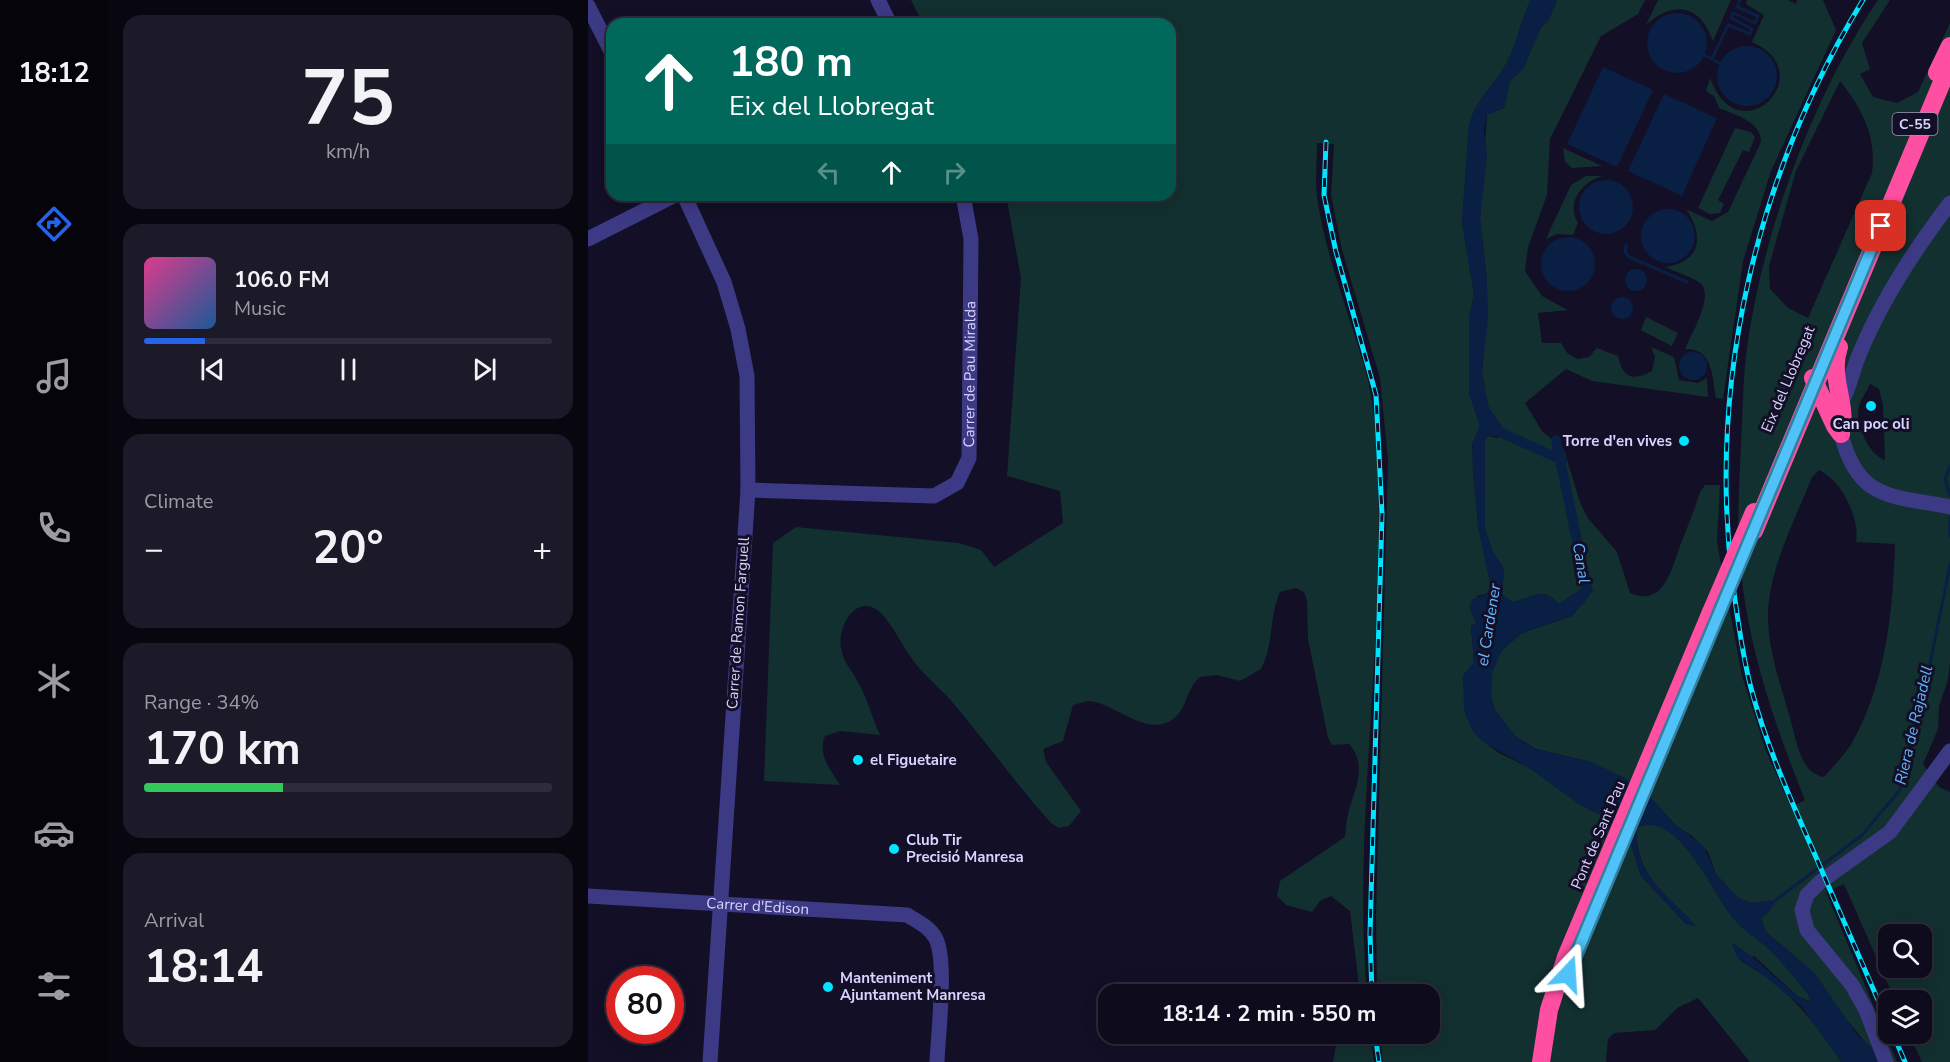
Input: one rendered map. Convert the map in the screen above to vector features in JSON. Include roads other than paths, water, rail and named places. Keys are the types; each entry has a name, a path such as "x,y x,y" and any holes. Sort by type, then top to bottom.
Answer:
{"highway":[{"name":"Eix del Llobregat","path":"1833,331 1881,201 1950,46"},
{"name":"Eix del Llobregat","path":"1713,618 1754,531 1833,331 1950,63"},
{"path":"1833,331 1813,378 1838,430"},
{"path":"1833,331 1840,344 1836,355 1835,373 1840,399 1838,430"},
{"path":"1838,430 1813,414 1797,418 1808,389 1815,385 1821,384 1840,399"},
{"name":"Eix del Llobregat","path":"1666,729 1713,618 1754,512 1797,418"},
{"name":"Pont de Sant Pau","path":"1569,958 1666,729"},
{"name":"C-55","path":"1540,1062 1554,991 1569,958"},
{"name":"C-55","path":"1548,1062 1569,958"},
{"path":"1535,1062 1536,1049 1544,1034"}],"street":[{"path":"878,0 887,18"},
{"path":"588,6 606,41"},
{"path":"588,239 663,201"},
{"name":"Carrer de Ramon Farguell","path":"687,201 724,282 738,329 747,376 748,490 710,1062"},
{"name":"Carrer de Pau Miralda","path":"748,490 934,496 957,483 969,458 971,239 964,201"},
{"path":"1840,399 1847,392 1858,355 1896,282 1950,203"},
{"path":"1838,430 1851,465 1862,480 1878,491 1950,507"},
{"path":"1886,1062 1862,1002 1852,985 1807,930 1802,910 1807,895 1820,882 1890,832 1950,752"},
{"name":"Carrer d'Edison","path":"588,896 907,915 924,925 936,939 942,987 937,1062"}],"water":[{"name":"el Cardener","path":"1531,0 1557,0 1548,21 1541,27 1523,69 1510,81 1504,108 1487,115 1484,130 1487,156 1480,218 1487,281 1488,319 1482,372 1488,406 1503,429 1502,436 1488,436 1485,440 1485,529 1493,552 1504,569 1502,594 1512,602 1542,594 1553,598 1559,604 1580,590 1594,589 1572,616 1522,633 1502,650 1492,672 1491,695 1495,710 1515,736 1535,749 1591,762 1628,780 1651,798 1677,826 1703,846 1716,874 1738,898 1752,903 1772,900 1775,904 1761,918 1766,932 1814,972 1858,1036 1871,1047 1882,1062 1841,1062 1802,1007 1757,970 1737,957 1732,943 1794,993 1811,1002 1808,994 1779,959 1734,919 1693,857 1667,831 1652,825 1637,828 1637,845 1641,860 1655,884 1696,927 1686,924 1641,876 1628,835 1620,823 1580,805 1528,767 1485,743 1473,732 1464,709 1463,676 1474,662 1471,626 1476,624 1469,607 1473,599 1486,594 1491,587 1478,525 1473,476 1472,445 1480,426 1469,393 1469,319 1474,294 1462,222 1469,127 1479,102 1509,58"},
{"path":"1677,13 1694,18 1702,26 1707,43 1702,60 1694,68 1677,73 1660,68 1652,60 1647,43 1652,26 1660,18"},
{"path":"1741,46 1753,46 1769,54 1775,64 1777,76 1775,88 1769,98 1753,106 1741,106 1725,98 1717,82 1717,70 1725,54"},
{"path":"1603,67 1653,90 1617,167 1567,144"},
{"path":"1664,94 1717,118 1682,196 1628,171"},
{"path":"1601,180 1611,180 1621,184 1629,192 1633,207 1629,222 1621,230 1611,234 1601,234 1591,230 1583,222 1579,212 1579,202 1583,192 1591,184"},
{"path":"1663,209 1673,209 1683,213 1691,221 1695,236 1691,251 1683,259 1673,263 1663,263 1653,259 1645,251 1641,241 1641,231 1645,221 1653,213"},
{"path":"1563,237 1573,237 1583,241 1591,249 1595,264 1591,279 1583,287 1573,291 1563,291 1553,287 1545,279 1541,269 1541,259 1545,249 1553,241"},
{"path":"1636,269 1644,272 1647,280 1644,288 1636,291 1628,288 1625,280 1628,272"},
{"path":"1622,297 1630,300 1633,308 1630,316 1622,319 1614,316 1611,308 1614,300"},
{"path":"1693,352 1703,356 1707,366 1703,376 1693,380 1683,376 1679,366 1683,356"}],"waterway":[{"path":"1712,59 1728,25 1750,34 1752,29 1731,18 1733,13 1755,23 1758,16 1737,7 1740,0"},
{"path":"1704,55 1719,63"},
{"path":"1626,245 1625,252 1629,257 1687,282"},
{"name":"Canal","path":"1491,428 1562,460"},
{"name":"Canal","path":"1556,440 1587,589 1580,600"},
{"name":"Riera de Rajadell","path":"1950,466 1945,479 1950,495"},
{"name":"Riera de Rajadell","path":"1950,517 1950,536"},
{"name":"Riera de Rajadell","path":"1772,903 1861,836 1900,790 1918,719 1921,695 1930,664 1950,565"}],"railway":[{"path":"1863,0 1826,67 1794,137 1768,209 1748,282 1734,357 1727,433 1727,509 1733,586 1743,650 1757,709 1788,793 1878,1000"},
{"path":"1326,142 1324,195 1336,252 1376,395 1382,514 1370,934 1372,984"},
{"path":"1376,1044 1379,1062"},
{"path":"1897,1044 1905,1062"}],"place":[{"name":"Can poc oli","path":"1871,406"},
{"name":"Torre d'en vives","path":"1684,441"},
{"name":"el Figuetaire","path":"858,760"},
{"name":"Club Tir Precisió Manresa","path":"894,849"},
{"name":"Manteniment Ajuntament Manresa","path":"828,987"}]}
